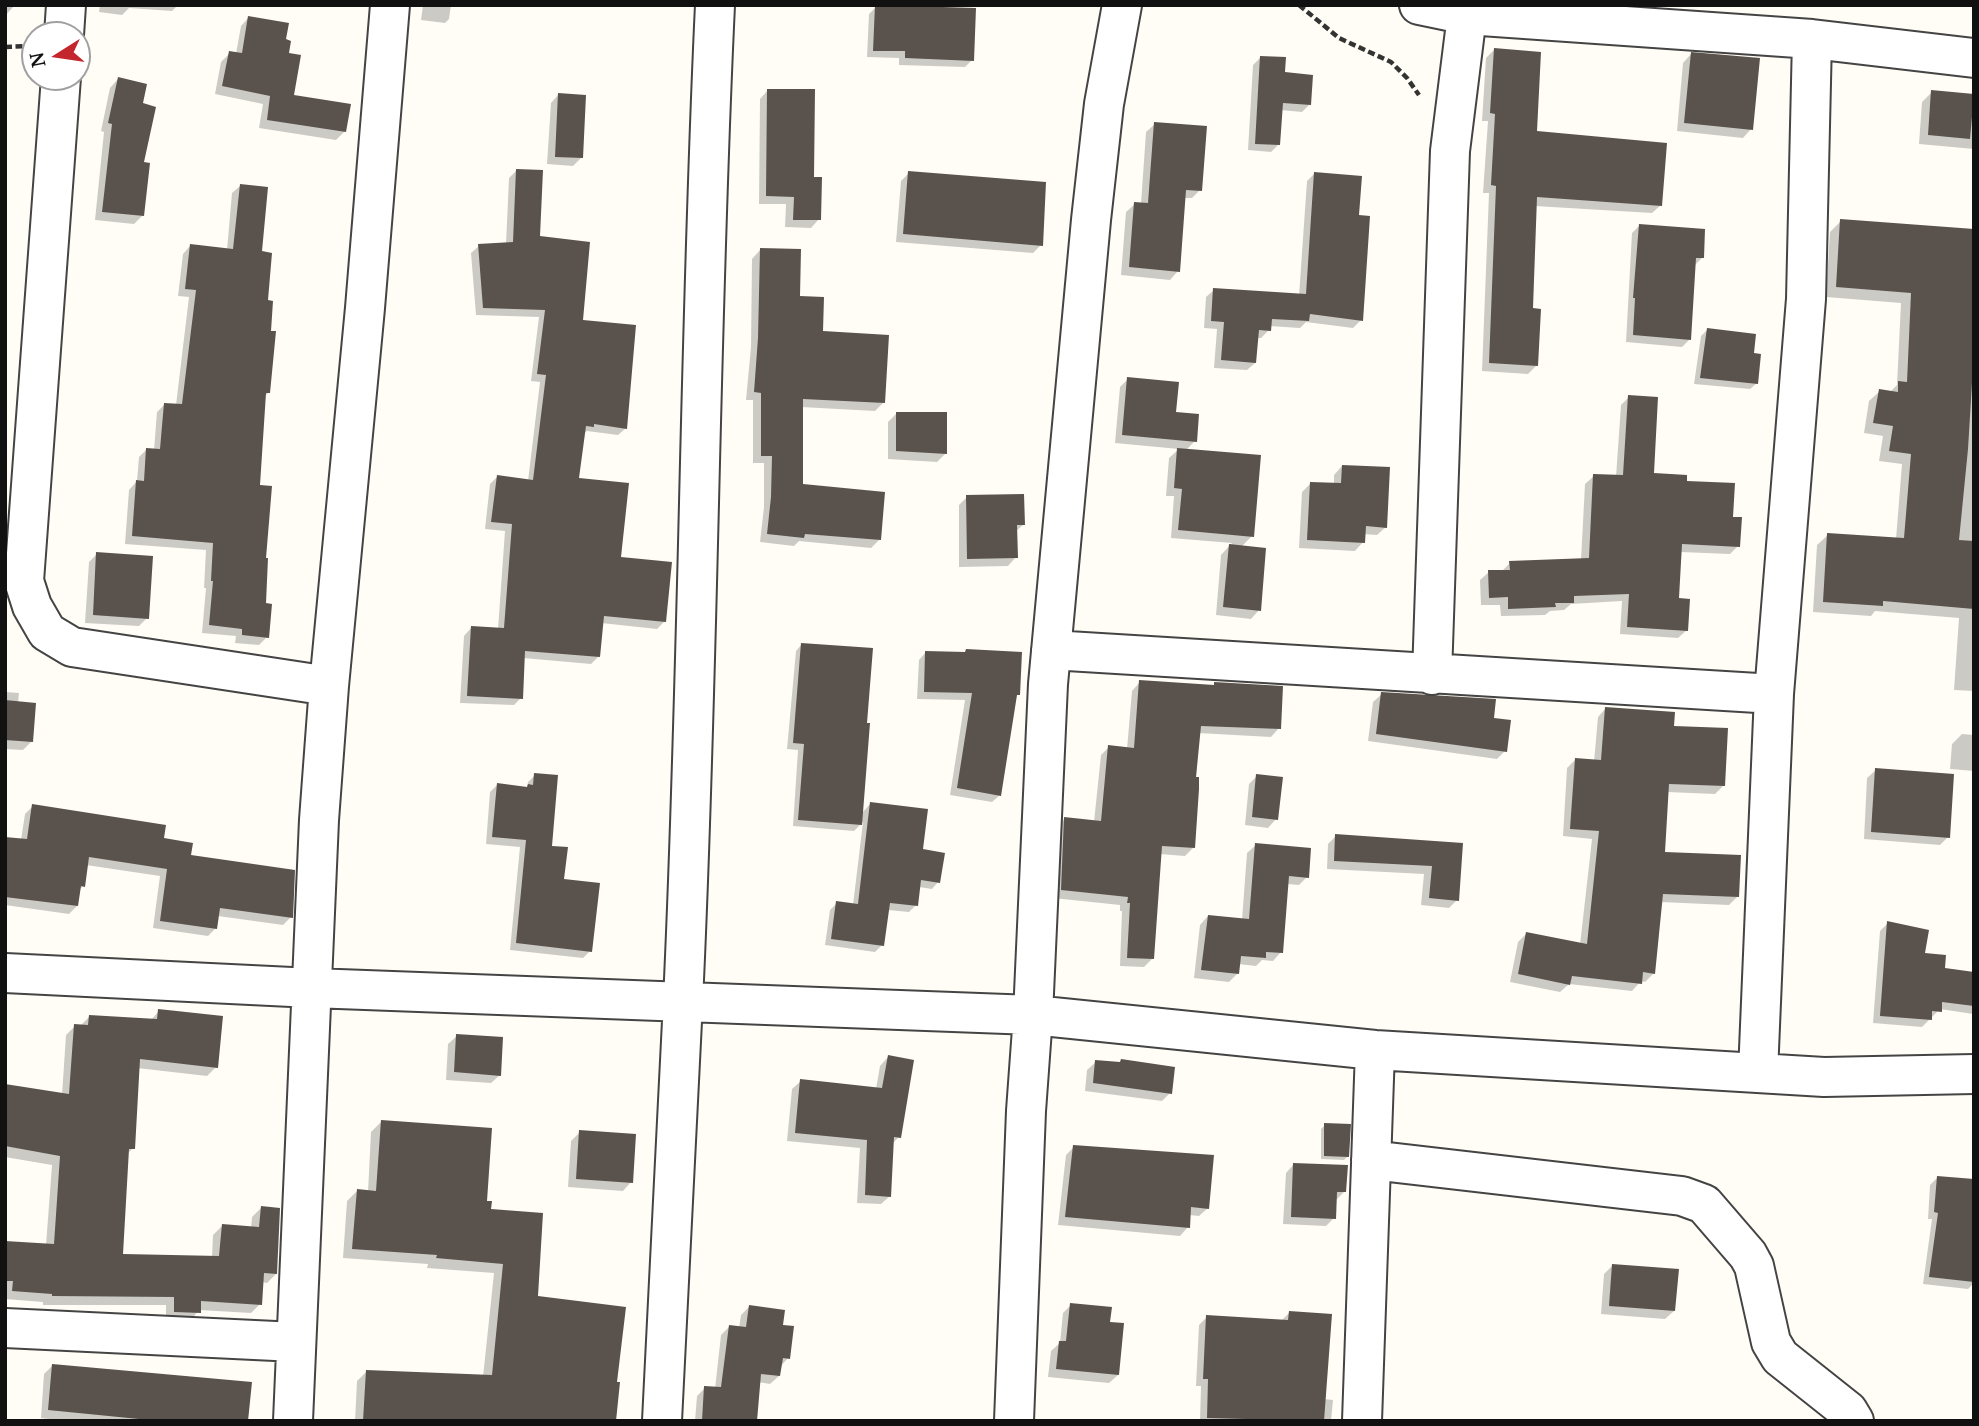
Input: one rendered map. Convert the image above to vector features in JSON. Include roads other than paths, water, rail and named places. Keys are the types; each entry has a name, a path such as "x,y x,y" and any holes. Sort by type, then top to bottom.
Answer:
{"street":[{"path":"293,1421 318,820 367,294 390,5"},
{"path":"662,1421 683,1001 715,5"},
{"path":"1014,1421 1026,1111 1051,650 1091,220 1104,104 1122,5"},
{"path":"1419,5 1467,15 1812,39 1974,58"},
{"path":"1432,675 1450,151 1467,15"},
{"path":"1758,1073 1774,694 1806,299 1812,39"},
{"path":"60,91 24,581 32,606 47,632 72,647 329,686"},
{"path":"1051,650 1774,694"},
{"path":"5,973 312,988 1033,1014 1375,1049 1824,1077 1974,1074"},
{"path":"1362,1421 1375,1049"},
{"path":"1371,1160 1682,1196 1704,1204 1748,1255 1754,1266 1771,1342 1780,1357 1848,1411 1854,1421"},
{"path":"5,1328 296,1342"}]}
